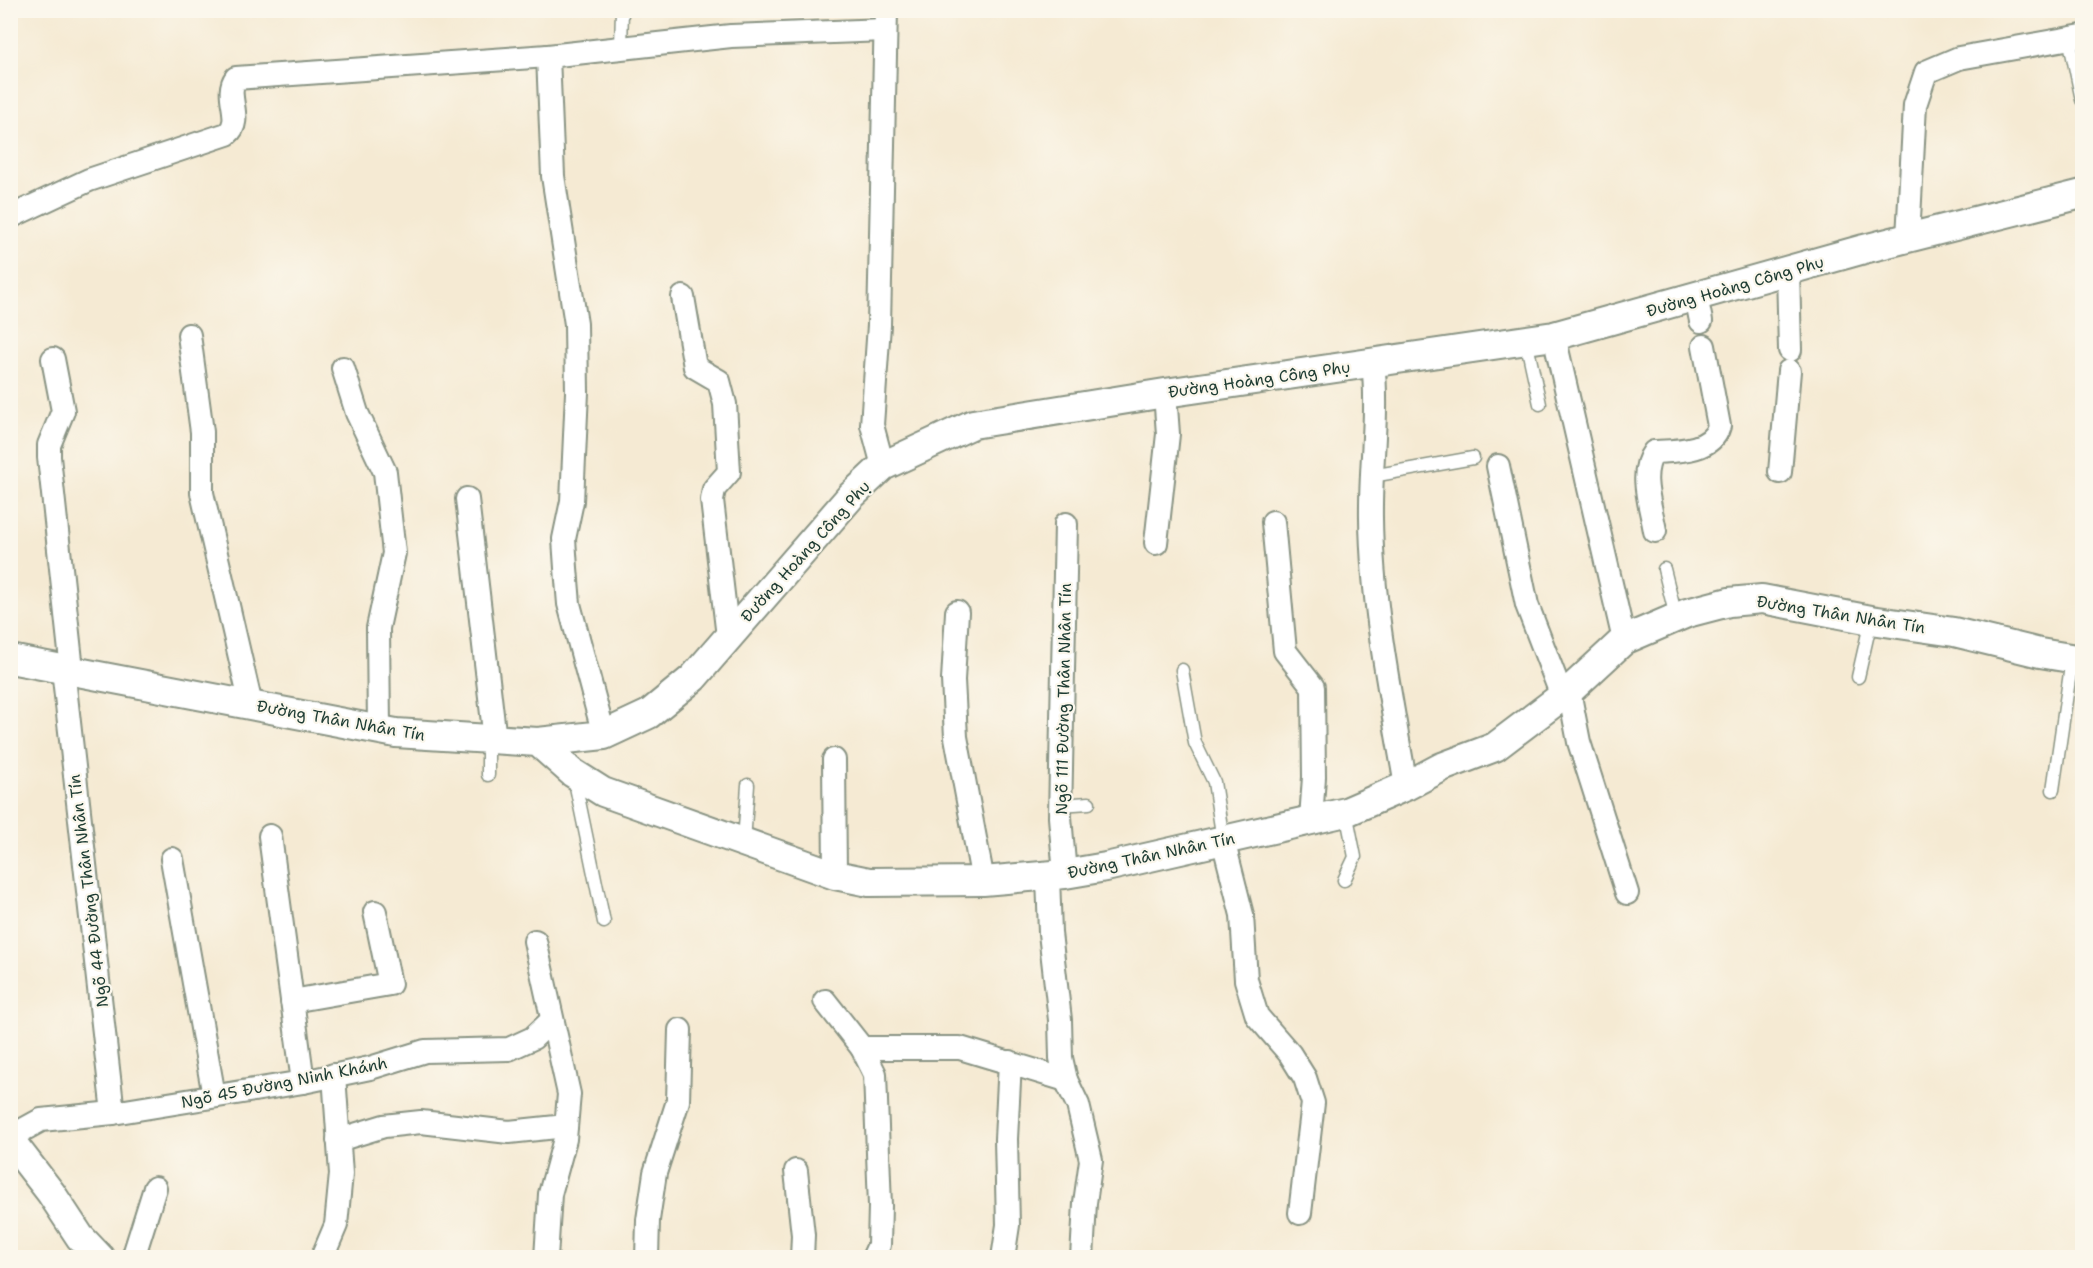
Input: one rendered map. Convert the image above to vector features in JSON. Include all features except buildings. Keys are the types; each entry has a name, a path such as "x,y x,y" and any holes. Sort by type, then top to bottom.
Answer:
{"street":[{"path":"10,217 89,180 227,135 235,123 232,89 236,78 548,56 885,20 879,325 872,424 883,466"},
{"path":"1908,238 1915,105 1926,72 1959,58 2076,37"},
{"path":"548,56 553,176 576,324 577,392 572,501 564,539 566,568 570,603 604,735"},
{"name":"Đường Hoàng Công Phụ","path":"538,742 604,735 649,714 693,678 851,496 883,466 973,424 1165,393 1554,336 1698,309 1788,271 2082,194"},
{"path":"1780,472 1789,361 1788,271"},
{"path":"683,297 695,367 719,381 725,404 729,472 714,489 711,500 728,637"},
{"path":"189,335 202,432 202,493 251,705"},
{"path":"1554,336 1624,640"},
{"path":"1655,531 1646,479 1646,462 1654,452 1680,451 1707,443 1716,436 1719,426 1704,346"},
{"name":"Ngõ 44 Đường Thân Nhân Tín","path":"53,359 63,411 49,446 67,670 113,1113"},
{"path":"1373,362 1377,401 1372,476 1373,567 1406,786"},
{"path":"343,368 357,413 385,472 394,553 378,628 379,729"},
{"path":"1156,543 1168,434 1165,393"},
{"path":"1498,466 1527,605 1566,693 1579,742 1627,893"},
{"path":"467,499 491,740"},
{"path":"1273,522 1285,651 1313,687 1314,777 1311,819"},
{"name":"Ngõ 111 Đường Thân Nhân Tín","path":"1066,524 1060,804 1057,875 1050,933 1060,1020 1061,1059 1066,1080 1078,1105 1091,1160 1085,1203 1082,1257"},
{"name":"Đường Thân Nhân Tín","path":"10,659 379,729 491,740 538,742 573,773 603,792 835,875 869,882 983,881 1057,875 1346,812 1406,786 1442,767 1495,747 1566,693 1624,640 1676,617 1729,602 1762,599 1871,620 1954,632 2040,654 2077,660"},
{"path":"957,612 952,680 956,737 983,881"},
{"path":"834,760 835,875"},
{"path":"270,836 303,1082"},
{"path":"1223,840 1242,915 1246,980 1257,1016 1290,1054 1305,1078 1313,1103 1300,1213"},
{"path":"172,859 214,1096"},
{"path":"292,1001 390,984 375,912"},
{"path":"535,941 569,1094 565,1139 550,1194 546,1257"},
{"path":"825,1001 862,1048 875,1074 880,1206 879,1245 873,1257"},
{"name":"Ngõ 45 Đường Ninh Khánh","path":"10,1139 41,1120 113,1113 303,1082 425,1052 508,1049 532,1038 552,1020"},
{"path":"648,1257 648,1220 655,1173 678,1101 680,1030"},
{"path":"862,1048 960,1048 1066,1080"},
{"path":"1003,1257 1008,1225 1006,1139 1010,1062"},
{"path":"322,1257 336,1225 341,1174 334,1075"},
{"path":"338,1140 384,1126 421,1122 509,1132 566,1126"},
{"path":"10,1139 51,1193 80,1237 100,1257"},
{"path":"796,1172 803,1235 802,1257"},
{"path":"132,1257 155,1188"}],"lane":[{"path":"621,48 622,10"},
{"path":"2076,37 2082,100"},
{"path":"1526,340 1540,404"},
{"path":"1372,476 1473,458"},
{"path":"1664,569 1676,617"},
{"path":"1858,676 1871,620"},
{"path":"2053,790 2077,660"},
{"path":"1182,670 1196,743 1216,792 1223,840"},
{"path":"488,775 491,740"},
{"path":"573,773 604,922"},
{"path":"744,842 748,785"},
{"path":"1060,804 1089,803"},
{"path":"1344,880 1355,857 1346,812"}]}
